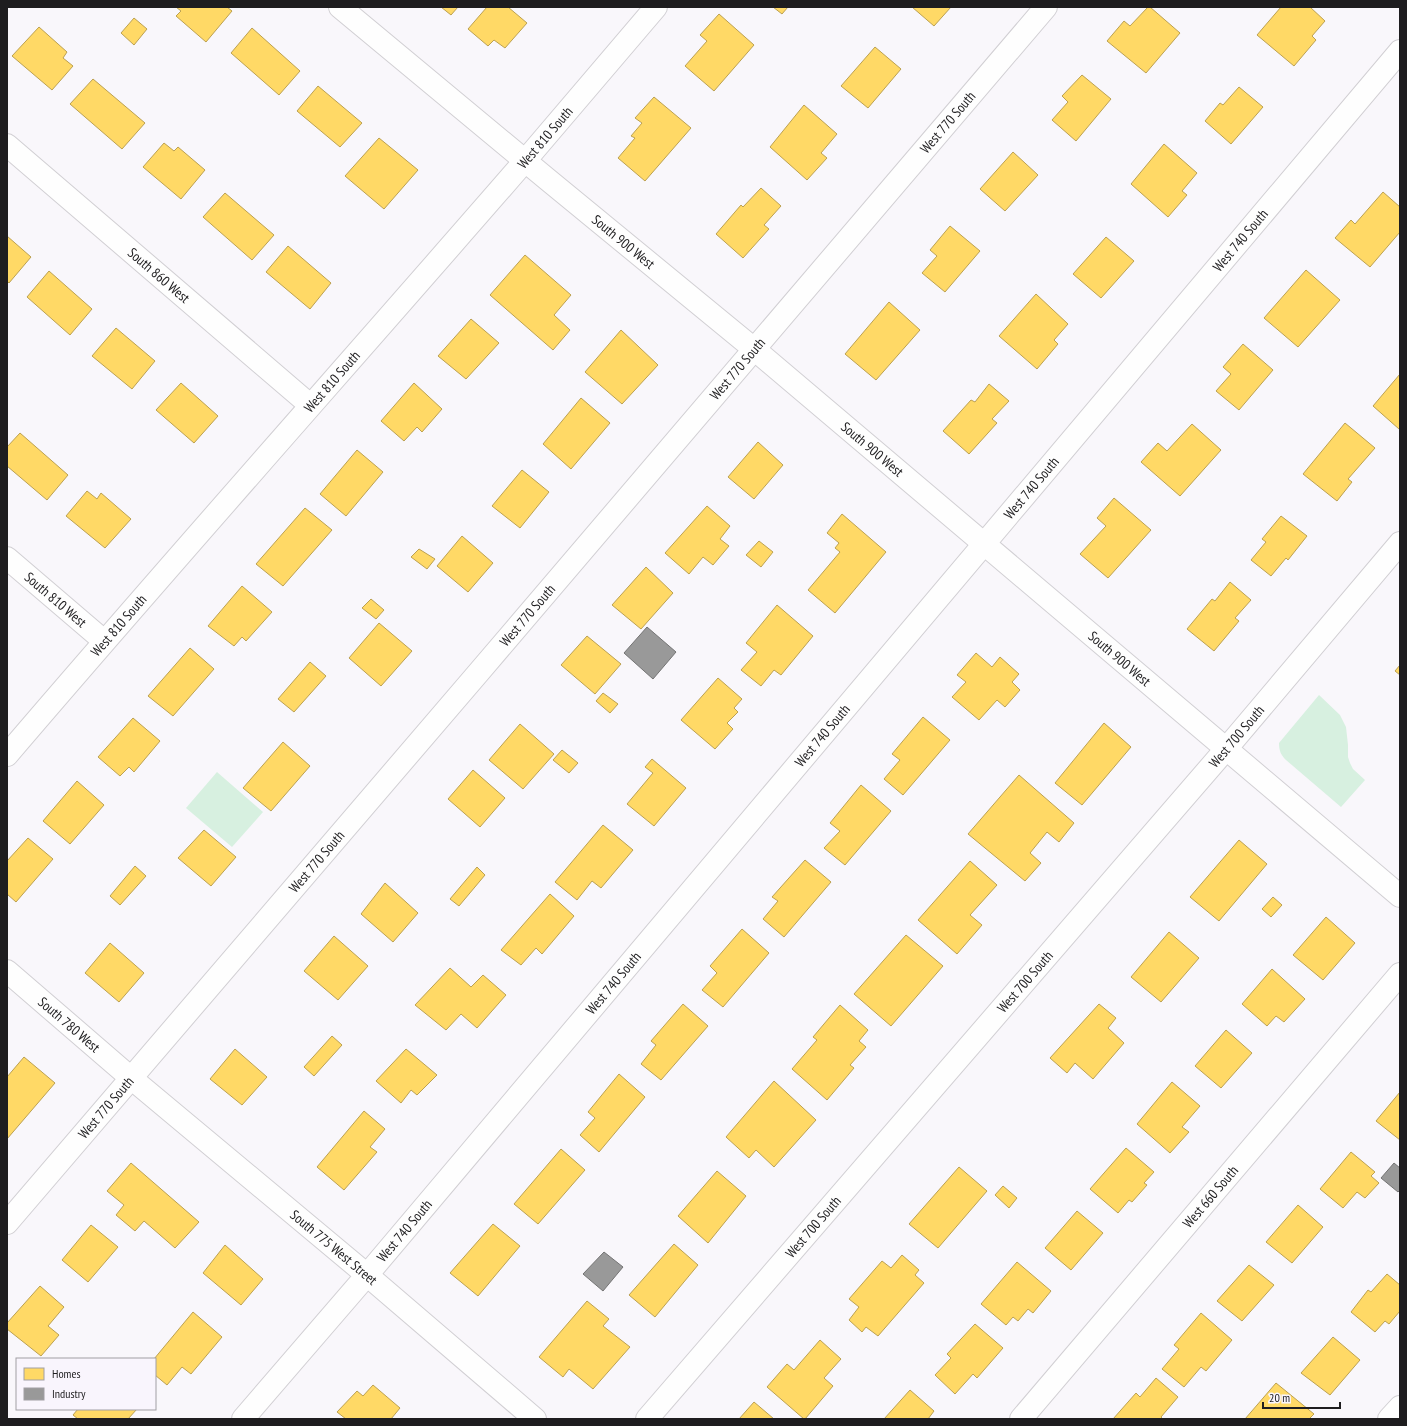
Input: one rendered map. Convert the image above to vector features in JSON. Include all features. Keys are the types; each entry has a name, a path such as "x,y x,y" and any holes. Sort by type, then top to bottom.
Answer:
{"street":[{"name":"South 900 West","path":"340,7 754,349 1400,896"},
{"name":"West 810 South","path":"7,755 104,641 525,161 656,7"},
{"name":"West 770 South","path":"7,1223 1046,7"},
{"name":"West 740 South","path":"243,1419 367,1275 1400,51"},
{"name":"South 860 West","path":"7,145 310,405"},
{"name":"West 700 South","path":"647,1419 1226,749 1400,543"},
{"name":"South 810 West","path":"7,558 104,641"},
{"name":"South 780 West","path":"7,971 131,1078"},
{"name":"West 660 South","path":"1021,1419 1400,974"},
{"name":"South 775 West Street","path":"131,1078 367,1275 535,1419"},
{"path":"1389,1419 1400,1407"}],"green space":[{"path":"1319,695 1340,715 1346,727 1348,757 1350,763 1353,769 1365,780 1341,807 1286,760 1279,748 1279,743"},
{"path":"217,772 263,812 232,847 186,808"}],"building: Homes":[{"path":"176,7 227,7 232,11 206,42 176,16 181,11"},
{"path":"441,7 458,7 451,15"},
{"path":"487,7 508,7 527,23 505,48 494,40 488,46 468,29"},
{"path":"773,7 788,7 782,14"},
{"path":"912,7 951,7 934,26"},
{"path":"1148,7 1150,7 1180,33 1146,73 1107,41 1124,21 1130,26"},
{"path":"1281,7 1310,7 1325,21 1312,36 1316,40 1294,66 1257,35"},
{"path":"719,14 754,45 714,91 685,66 707,41 700,35"},
{"path":"134,18 147,29 134,45 121,33"},
{"path":"39,27 67,52 63,58 73,66 52,90 12,56"},
{"path":"252,28 300,71 279,95 231,53"},
{"path":"875,47 901,69 868,108 841,86"},
{"path":"1082,75 1111,99 1076,141 1052,120 1068,102 1062,96"},
{"path":"93,79 145,123 122,149 70,104"},
{"path":"318,86 362,123 340,147 297,111"},
{"path":"1239,87 1263,107 1231,144 1205,121 1220,103 1223,105"},
{"path":"654,97 691,128 645,181 618,158 635,138 631,136 642,123 635,118"},
{"path":"804,105 837,134 821,153 827,158 807,180 770,147"},
{"path":"379,138 418,170 384,209 345,176"},
{"path":"164,143 174,151 178,147 205,170 181,199 143,167"},
{"path":"1164,144 1197,173 1182,191 1187,195 1168,217 1131,184"},
{"path":"1013,152 1038,175 1005,211 980,189"},
{"path":"761,188 781,206 764,225 769,229 743,258 716,234 741,205 743,207"},
{"path":"1383,192 1400,207 1400,232 1370,267 1335,238 1351,220 1355,224"},
{"path":"225,193 274,235 252,260 203,217"},
{"path":"950,226 980,251 945,292 922,273 937,256 930,250"},
{"path":"7,236 31,257 9,283 7,281"},
{"path":"1106,237 1134,261 1101,298 1073,274"},
{"path":"288,246 331,283 310,309 266,272"},
{"path":"525,255 571,295 554,315 570,330 553,350 490,295"},
{"path":"1306,270 1340,300 1298,347 1264,318"},
{"path":"49,271 92,309 70,335 27,297"},
{"path":"1036,294 1068,324 1054,340 1058,344 1037,369 999,336"},
{"path":"889,302 920,330 876,380 845,354"},
{"path":"471,319 499,343 466,379 438,356"},
{"path":"116,328 155,361 132,389 92,356"},
{"path":"621,330 658,365 622,404 585,372"},
{"path":"1243,344 1273,370 1239,410 1216,391 1231,374 1223,367"},
{"path":"1400,374 1400,428 1399,429 1373,406"},
{"path":"181,383 218,416 194,443 156,410"},
{"path":"414,383 442,409 422,432 417,427 404,441 381,421"},
{"path":"989,384 1009,401 992,419 997,423 969,454 943,431 971,400 975,402"},
{"path":"581,398 610,423 571,469 543,444"},
{"path":"1345,423 1375,448 1348,479 1352,482 1337,501 1303,474"},
{"path":"1192,424 1221,450 1180,496 1141,462 1158,443 1167,451"},
{"path":"20,433 68,475 47,500 7,466 7,447"},
{"path":"758,442 783,465 754,499 728,477"},
{"path":"357,450 383,472 346,516 320,494"},
{"path":"522,470 549,492 520,528 492,506"},
{"path":"87,491 97,499 101,493 131,519 105,548 66,516"},
{"path":"1114,498 1151,530 1108,578 1080,554 1106,526 1097,518"},
{"path":"707,506 730,526 720,539 729,546 713,565 703,557 689,574 665,553"},
{"path":"305,508 332,530 283,586 256,564"},
{"path":"842,514 886,552 835,613 808,590 840,552 835,548 839,543 827,533"},
{"path":"1281,516 1307,536 1288,560 1286,558 1271,576 1251,560 1266,542 1262,539"},
{"path":"462,536 493,563 468,592 437,566"},
{"path":"759,541 773,552 761,567 746,555"},
{"path":"419,549 435,559 427,569 411,557"},
{"path":"646,567 673,593 641,629 612,605"},
{"path":"1230,582 1251,600 1235,618 1239,621 1214,651 1187,629 1212,599 1215,601"},
{"path":"242,586 272,612 246,641 242,637 234,646 208,626"},
{"path":"371,599 384,610 376,619 362,608"},
{"path":"777,605 813,636 781,675 774,670 761,686 741,670 757,652 746,643"},
{"path":"379,623 412,651 381,686 349,658"},
{"path":"587,636 621,664 595,694 561,665"},
{"path":"190,648 214,669 173,716 148,696"},
{"path":"976,653 992,667 1000,657 1019,674 1012,682 1020,690 1005,707 997,700 979,720 952,697 966,682 957,675"},
{"path":"310,662 326,676 294,712 278,699"},
{"path":"1400,665 1400,675 1395,671"},
{"path":"718,678 742,699 734,708 738,712 727,723 733,729 715,749 681,720"},
{"path":"603,693 618,704 610,713 596,701"},
{"path":"923,717 950,740 903,795 884,779 900,760 892,754"},
{"path":"133,718 160,741 134,772 129,767 120,776 98,757"},
{"path":"1104,723 1131,747 1082,805 1055,783"},
{"path":"520,724 554,754 523,789 489,760"},
{"path":"283,742 310,766 271,811 243,788"},
{"path":"562,750 578,763 569,773 553,760"},
{"path":"652,759 686,788 654,826 627,804 653,773 645,767"},
{"path":"473,770 505,798 480,827 448,799"},
{"path":"1019,775 1074,823 1059,842 1047,832 1030,853 1041,863 1025,881 968,834"},
{"path":"77,781 104,805 70,844 43,821"},
{"path":"861,785 891,811 845,865 824,848 840,831 830,823"},
{"path":"603,825 633,850 601,888 592,881 577,900 555,882"},
{"path":"204,830 236,857 211,886 178,858"},
{"path":"28,838 53,859 16,902 7,894 7,861"},
{"path":"1239,840 1267,864 1219,921 1190,897"},
{"path":"805,860 831,882 784,937 763,919 778,901 772,897"},
{"path":"970,861 997,885 970,915 982,925 957,954 918,920"},
{"path":"135,866 146,876 120,905 110,896"},
{"path":"477,867 485,875 459,906 450,899"},
{"path":"385,883 418,913 393,942 361,914"},
{"path":"550,894 574,916 542,954 536,948 521,965 501,950"},
{"path":"1273,897 1282,905 1271,917 1262,909"},
{"path":"1326,917 1355,943 1323,980 1293,955"},
{"path":"742,929 769,953 723,1007 702,990 717,973 710,966"},
{"path":"1169,932 1199,958 1161,1002 1131,977"},
{"path":"906,935 943,966 891,1026 854,994"},
{"path":"334,936 368,966 338,1000 304,971"},
{"path":"110,943 144,973 119,1002 85,973"},
{"path":"450,968 471,987 483,975 506,995 477,1028 461,1014 446,1030 415,1005"},
{"path":"1272,969 1305,999 1284,1022 1276,1016 1267,1026 1242,1004"},
{"path":"683,1004 708,1026 661,1080 641,1064 656,1045 651,1041"},
{"path":"1099,1004 1116,1018 1108,1028 1124,1043 1093,1079 1075,1063 1067,1073 1050,1058"},
{"path":"840,1005 868,1030 859,1041 866,1047 850,1065 854,1068 827,1100 792,1069 817,1040 813,1037"},
{"path":"1226,1030 1252,1053 1221,1088 1195,1066"},
{"path":"332,1036 342,1045 314,1076 304,1067"},
{"path":"235,1049 267,1077 242,1105 210,1079"},
{"path":"406,1049 437,1075 417,1095 411,1090 401,1103 376,1081"},
{"path":"24,1057 55,1083 7,1139 7,1077"},
{"path":"619,1074 645,1097 599,1152 580,1135 595,1118 588,1112"},
{"path":"774,1081 816,1120 774,1167 756,1150 749,1158 726,1137"},
{"path":"1172,1082 1200,1106 1182,1127 1189,1132 1170,1153 1137,1124"},
{"path":"1400,1092 1400,1140 1376,1121"},
{"path":"364,1111 385,1129 370,1147 377,1152 344,1190 317,1167"},
{"path":"1126,1148 1154,1172 1144,1183 1147,1185 1132,1202 1129,1200 1118,1213 1090,1189"},
{"path":"561,1149 585,1170 538,1224 514,1204"},
{"path":"1351,1152 1375,1172 1371,1176 1379,1183 1365,1198 1357,1192 1343,1208 1320,1189"},
{"path":"131,1163 199,1222 175,1248 144,1221 135,1231 116,1215 124,1205 107,1191"},
{"path":"959,1167 987,1191 938,1248 909,1224"},
{"path":"717,1171 746,1196 708,1243 678,1216"},
{"path":"1003,1186 1017,1198 1009,1208 995,1195"},
{"path":"1298,1205 1323,1227 1292,1263 1266,1242"},
{"path":"1077,1211 1103,1233 1071,1270 1045,1248"},
{"path":"493,1224 520,1246 478,1296 450,1273"},
{"path":"91,1225 118,1247 88,1282 62,1260"},
{"path":"674,1244 698,1265 655,1317 629,1295"},
{"path":"225,1245 263,1279 241,1305 203,1273"},
{"path":"902,1255 919,1270 915,1275 924,1283 878,1336 866,1327 862,1332 849,1320 859,1307 849,1299 882,1261 891,1268"},
{"path":"1017,1262 1051,1291 1033,1313 1028,1309 1018,1321 1013,1317 1006,1325 981,1304"},
{"path":"1249,1265 1274,1285 1242,1321 1217,1301"},
{"path":"1387,1274 1400,1285 1400,1311 1389,1324 1385,1321 1375,1332 1351,1312 1368,1290 1371,1292"},
{"path":"40,1286 64,1307 48,1326 59,1335 41,1356 7,1329 7,1323"},
{"path":"587,1301 609,1319 603,1326 630,1347 593,1389 569,1369 563,1377 539,1357"},
{"path":"193,1312 222,1337 191,1374 182,1367 167,1385 156,1376 155,1358"},
{"path":"1201,1313 1232,1340 1206,1371 1201,1367 1184,1387 1162,1369 1179,1349 1174,1345"},
{"path":"975,1324 1003,1348 977,1378 973,1374 955,1394 935,1375 951,1358 947,1354"},
{"path":"1333,1337 1360,1360 1330,1395 1301,1373"},
{"path":"820,1340 841,1359 824,1378 833,1386 804,1419 767,1387 787,1364 794,1370"},
{"path":"1156,1378 1178,1397 1161,1417 1163,1419 1113,1419 1136,1393 1140,1397"},
{"path":"1276,1383 1314,1414 1309,1419 1245,1419"},
{"path":"373,1385 400,1408 391,1419 346,1419 337,1412 357,1391 363,1396"},
{"path":"910,1390 934,1411 928,1419 884,1419"},
{"path":"754,1402 774,1419 739,1419"},
{"path":"77,1410 136,1410 128,1419 78,1419 73,1415"}],"building: Industry":[{"path":"647,627 676,652 653,679 624,653"},
{"path":"1394,1163 1400,1168 1400,1190 1398,1192 1381,1178"},
{"path":"604,1252 623,1267 603,1291 583,1274"}]}
